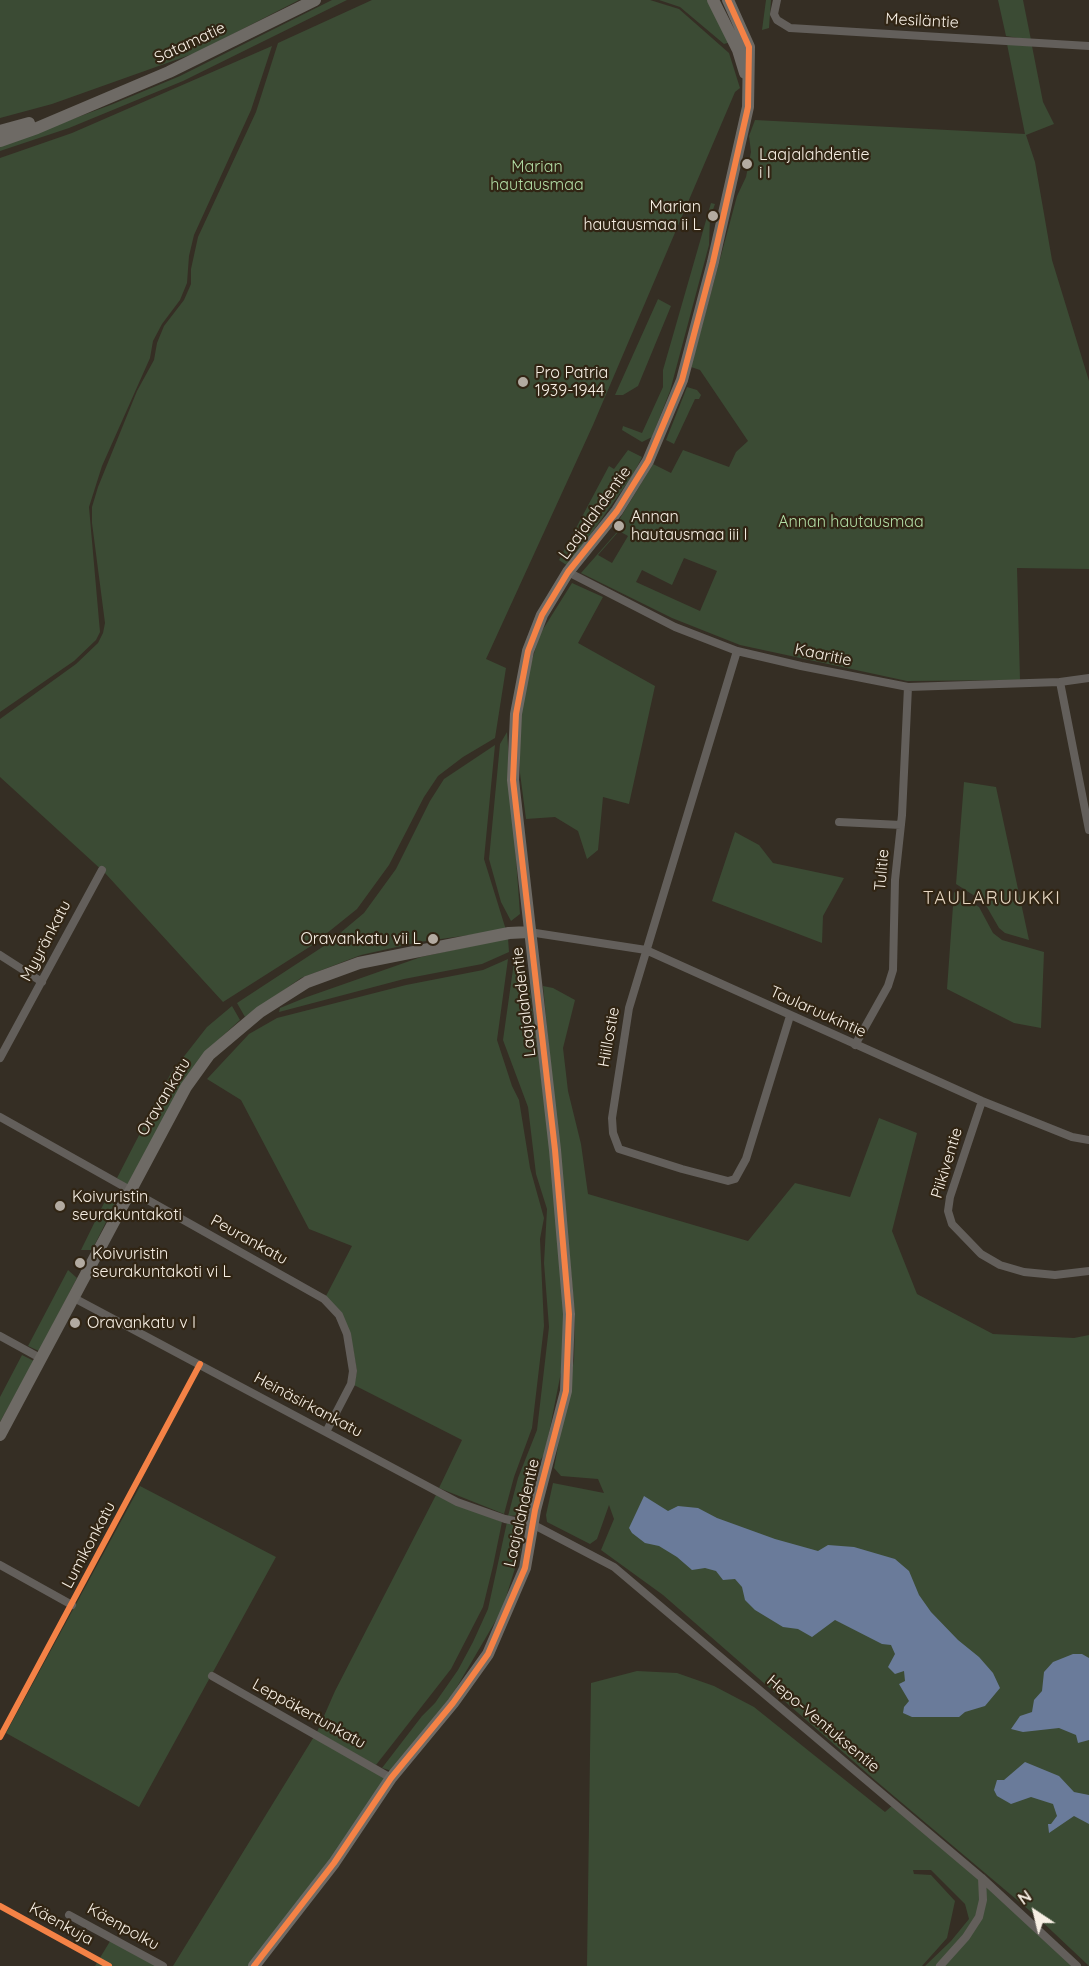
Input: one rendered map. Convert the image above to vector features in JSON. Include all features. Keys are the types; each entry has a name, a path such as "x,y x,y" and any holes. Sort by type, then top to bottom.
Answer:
{"street":[{"name":"Satamatie","path":"0,141 37,128 202,57 315,0"},
{"name":"Laajalahdentie","path":"713,0 738,50 749,90"},
{"name":"Laajalahdentie","path":"254,1966 334,1863 391,1778 453,1703 488,1653 525,1568 535,1510 566,1391 569,1314 555,1150 513,780 516,714 521,679 535,632 568,572 629,492 653,452 670,414 713,262 746,121 749,90 748,47 728,0"},
{"name":"Mesiläntie","path":"777,0 774,14 777,21 790,28 1089,46"},
{"name":"Satamatie","path":"0,131 76,110"},
{"name":"Kaaritie","path":"568,572 675,627 737,651 908,687 1060,682 1089,678"},
{"name":"Hiillostie","path":"737,651 629,1008 612,1118 619,1149 631,1155 719,1179 728,1181 735,1179 746,1159 790,1016"},
{"path":"1060,682 1089,830"},
{"name":"Tulitie","path":"855,1045 880,1002 893,970 895,880 901,825 908,687"},
{"path":"839,822 901,825"},
{"name":"Myyränkatu","path":"0,1058 102,870"},
{"name":"Oravankatu","path":"0,1435 129,1190 186,1088 209,1055 260,1012 300,985 359,963 509,933 529,933"},
{"name":"Taularuukintie","path":"529,933 645,950 982,1101 1072,1137 1089,1140"},
{"path":"0,955 42,982"},
{"name":"Piikiventie","path":"982,1101 950,1197 948,1211 952,1224 972,1247 1000,1264 1024,1272 1055,1275 1089,1271"},
{"name":"Peurankatu","path":"0,1117 306,1288 334,1308 347,1334 353,1371 351,1384 326,1432"},
{"name":"Heinäsirkankatu","path":"74,1298 458,1502 506,1519 534,1525"},
{"path":"0,1336 42,1359"},
{"name":"Hepo-Ventuksentie","path":"534,1525 596,1556 637,1584 982,1878 1077,1966"},
{"path":"0,1565 72,1605"},
{"name":"Leppäkertunkatu","path":"212,1676 391,1778"},
{"path":"940,1966 979,1917 983,1900 982,1878"},
{"name":"Käenpolku","path":"69,1915 163,1966"}],"green space":[{"path":"0,0 299,0 198,52 52,104 0,118"},
{"path":"332,0 347,0 183,81 69,128 0,151 0,146 113,104 180,76"},
{"name":"Marian hautausmaa","path":"372,0 650,0 679,9 729,53 740,88 735,92 593,425 486,659 506,668 495,738 463,757 438,776 424,797 389,865 357,909 311,946 223,1002 105,873 0,777 0,719 76,664 98,643 103,633 105,623 92,507 137,391 154,360 157,343 164,326 184,300 191,284 191,269 198,237 256,112 278,43"},
{"path":"659,0 708,0 731,42 724,44 680,7"},
{"path":"766,0 771,0 769,28 762,30"},
{"path":"998,0 1023,0 1031,40 1006,36"},
{"name":"Annan hautausmaa","path":"1007,44 1032,46 1043,102 1054,124 1026,135 1035,162 1052,260 1089,381 1089,569 1017,568 1020,680 907,681 740,645 672,618 581,573 624,524 619,520 653,464 671,473 683,450 729,467 736,452 748,441 700,370 691,367 737,196 746,177 751,152 749,136 755,120 1025,134","holes":["619,531 628,536 612,563 598,555","684,558 717,571 700,611 636,582 642,570 672,585"]},
{"path":"272,46 251,110 194,235 189,256 187,283 180,300 162,324 153,341 150,358 102,466 89,507 100,632 96,640 74,661 0,712 0,158 72,133"},
{"path":"711,203 715,204 710,218 709,245 670,391 652,437 642,442 622,430 623,426 642,433 663,387 663,370"},
{"path":"658,299 671,306 638,386 623,395 615,395"},
{"path":"687,387 697,390 701,395 699,399 695,399 674,444 666,440"},
{"path":"628,450 642,457 633,475 568,566 559,560 609,466 614,469"},
{"path":"572,583 603,597 578,643 655,686 629,804 603,797 598,850 587,859 578,831 555,817 526,819 520,773 519,726 526,680 540,634"},
{"path":"507,732 520,914 511,921 501,902 489,859 500,744"},
{"path":"495,745 484,859 506,930 419,942 361,955 301,978 245,1017 237,1003 327,944 364,913 396,869 430,801 444,779"},
{"path":"964,782 996,787 1029,940 1005,933 999,928 984,902 956,884"},
{"path":"735,832 759,845 773,863 844,878 823,916 822,943 712,901"},
{"path":"954,892 979,907 993,933 1002,940 1044,952 1041,1028 1014,1023 947,989"},
{"path":"508,938 509,952 482,964 404,979 279,1012 280,1008 307,997 421,957"},
{"path":"508,959 497,1040 519,1100 530,1168 544,1218 540,1239 544,1326 532,1428 514,1477 504,1514 439,1488 462,1440 354,1385 357,1371 350,1333 326,1296 352,1246 309,1229 241,1100 207,1079 249,1034 277,1018 406,985 483,970"},
{"path":"514,962 527,976 530,991 550,1145 565,1314 564,1357 545,1453 539,1462 523,1515 508,1516 518,1478 537,1430 549,1327 544,1263 547,1209 536,1174 528,1107 503,1040"},
{"path":"543,986 553,988 575,1000 563,1048 568,1091 581,1144 588,1194 748,1241 795,1183 850,1197 879,1118 917,1133 892,1231 917,1294 993,1334 1074,1338 1089,1335 1089,1966 1036,1916 876,1781 663,1595 601,1550 614,1519 609,1505 597,1539 590,1544 547,1522 546,1515 553,1483 604,1493 598,1479 561,1476 554,1468 574,1360 575,1314"},
{"path":"232,1006 240,1020 205,1052 127,1185 117,1178 171,1073 207,1027"},
{"path":"107,1197 116,1202 92,1250 81,1250"},
{"path":"68,1270 77,1278 39,1351 28,1346"},
{"path":"22,1355 34,1361 0,1422 0,1397"},
{"path":"140,1486 276,1557 139,1807 6,1733"},
{"path":"436,1495 502,1522 493,1566 483,1607 451,1669 376,1765 317,1732 335,1691"},
{"path":"507,1522 523,1530 521,1549 502,1610 451,1697 392,1771 382,1768 422,1716 435,1703 458,1670 473,1642 488,1609"},
{"path":"637,1671 677,1673 714,1686 754,1707 885,1812 894,1804 1077,1966 925,1966 951,1941 969,1919 965,1904 931,1870 913,1870 914,1874 931,1875 955,1901 947,1938 922,1966 587,1966 591,1683"},
{"path":"315,1735 391,1778 254,1966 173,1966"},
{"path":"112,1938 163,1966 95,1966"}],"water":[{"path":"644,1496 668,1511 678,1506 698,1508 717,1518 775,1539 818,1551 828,1545 854,1547 895,1559 909,1571 919,1595 931,1612 958,1640 979,1657 993,1673 1000,1688 985,1706 965,1712 959,1717 912,1717 903,1713 909,1701 899,1684 905,1681 904,1671 895,1674 888,1667 895,1654 891,1645 882,1644 835,1620 812,1637 798,1629 783,1627 755,1610 745,1600 742,1587 735,1579 723,1580 716,1571 705,1568 692,1570 677,1557 659,1546 645,1543 632,1533 629,1528"},
{"path":"1073,1654 1082,1654 1089,1658 1089,1740 1078,1743 1076,1735 1059,1728 1023,1732 1011,1729 1020,1716 1032,1712 1034,1700 1042,1691 1044,1672 1053,1662"},
{"path":"1025,1762 1059,1776 1074,1792 1089,1795 1089,1824 1074,1816 1049,1833 1048,1824 1051,1824 1057,1816 1053,1804 1031,1797 1011,1804 997,1796 994,1790 997,1780 1004,1780"}],"cycle path":[{"path":"254,1966 334,1863 391,1778 453,1703 488,1654 525,1568 535,1510 566,1391 569,1314 555,1150 513,780 516,714 528,651 542,615 568,572 617,511 648,461 682,380 713,262 748,107 749,47 728,0"},
{"name":"Lumikonkatu","path":"0,1737 200,1364"},
{"name":"Käenkuja","path":"0,1906 109,1966"}],"place":[{"name":"Laajalahdentie i I","path":"747,164"},
{"name":"Marian hautausmaa ii L","path":"713,216"},
{"name":"Pro Patria 1939-1944","path":"523,382"},
{"name":"Annan hautausmaa iii I","path":"619,526"},
{"name":"Oravankatu vii L","path":"433,939"},
{"name":"Koivuristin seurakuntakoti","path":"60,1206"},
{"name":"Koivuristin seurakuntakoti vi L","path":"80,1263"},
{"name":"Oravankatu v I","path":"75,1323"}],"district":[{"name":"TAULARUUKKI","path":"992,899"}]}
